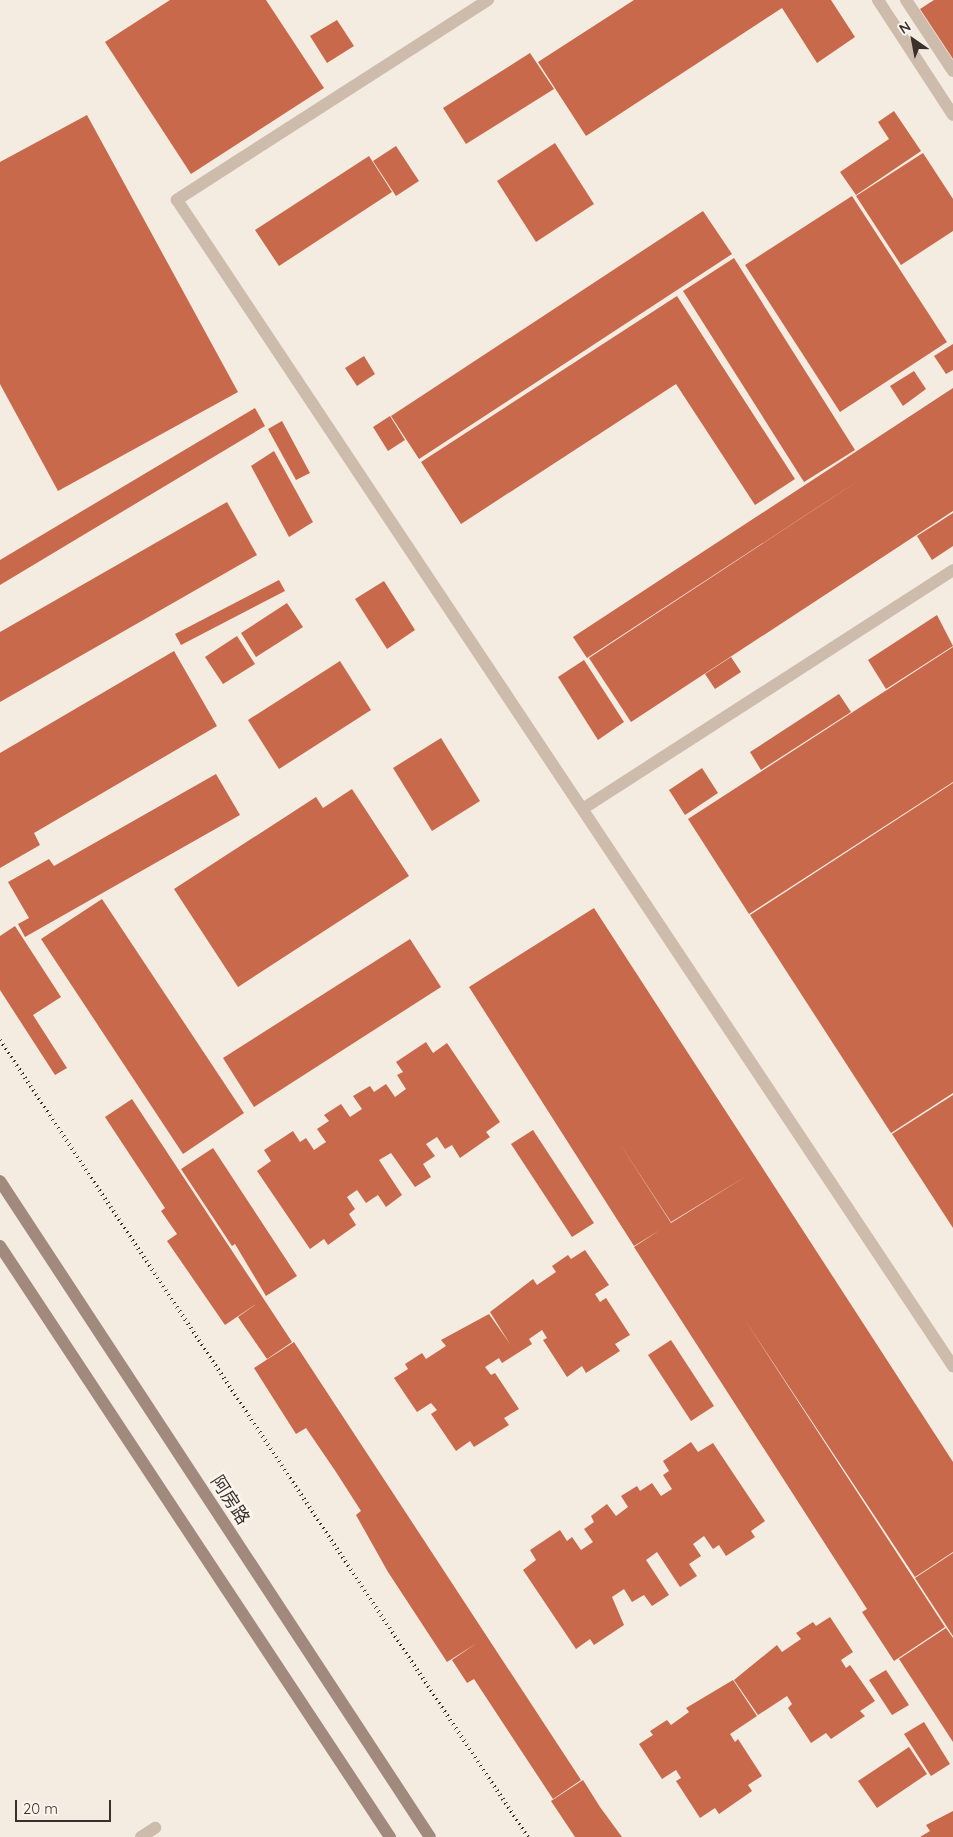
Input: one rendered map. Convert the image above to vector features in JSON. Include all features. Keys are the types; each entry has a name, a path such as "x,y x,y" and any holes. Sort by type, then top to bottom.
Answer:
{"main road":[{"name":"阿房路","path":"0,1181 430,1837"},
{"path":"0,1246 390,1837"}],"street":[{"path":"488,0 177,200 584,808 953,1366"},
{"path":"878,0 953,115"},
{"path":"906,0 953,70"},
{"path":"584,808 953,570"},
{"path":"141,1837 155,1828"}],"building":[{"path":"170,0 266,0 324,88 191,174 105,42"},
{"path":"634,0 831,0 855,37 817,63 782,8 586,136 538,62"},
{"path":"934,0 953,0 953,59 920,9"},
{"path":"337,20 354,46 327,63 310,36"},
{"path":"530,53 554,89 466,144 443,108"},
{"path":"894,111 921,151 856,195 840,172 889,139 878,122"},
{"path":"87,115 238,392 58,491 0,384 0,162"},
{"path":"555,143 594,204 536,242 497,181"},
{"path":"396,146 419,181 396,196 373,161"},
{"path":"923,153 953,199 953,231 901,265 856,196"},
{"path":"369,156 392,192 279,266 255,230"},
{"path":"852,196 947,342 840,412 745,265"},
{"path":"703,211 732,254 419,459 391,416"},
{"path":"734,258 855,450 804,482 683,291"},
{"path":"677,296 795,479 755,505 676,384 461,524 421,462"},
{"path":"953,344 953,370 946,374 934,356"},
{"path":"364,356 375,374 357,386 345,368"},
{"path":"914,371 926,389 903,406 890,386"},
{"path":"953,388 953,511 631,722 589,658 867,475 587,658 573,637"},
{"path":"255,408 265,426 0,585 0,560"},
{"path":"390,416 405,440 388,451 373,427"},
{"path":"282,421 310,473 296,480 268,429"},
{"path":"274,451 313,522 289,537 251,466"},
{"path":"227,502 257,555 0,702 0,632"},
{"path":"953,513 953,546 932,560 917,536"},
{"path":"279,580 285,591 181,645 175,634"},
{"path":"384,581 415,630 387,649 355,599"},
{"path":"287,603 303,627 256,657 241,633"},
{"path":"937,615 953,646 886,689 868,660"},
{"path":"237,636 255,664 223,684 205,657"},
{"path":"953,647 953,782 749,914 688,819"},
{"path":"174,651 217,726 34,833 40,845 0,868 0,753"},
{"path":"731,657 741,672 715,689 705,674"},
{"path":"584,660 624,722 598,740 558,677"},
{"path":"340,661 371,710 279,769 248,720"},
{"path":"839,694 851,712 761,770 750,752"},
{"path":"441,738 480,801 432,831 393,768"},
{"path":"702,768 718,793 685,815 669,790"},
{"path":"216,774 240,815 25,937 18,924 29,918 8,882 49,859 54,866"},
{"path":"953,783 953,1093 891,1133 750,915"},
{"path":"352,789 409,876 238,987 174,889 316,797 323,808"},
{"path":"102,899 244,1113 183,1154 41,939"},
{"path":"594,908 953,1462 953,1552 915,1577 743,1317 945,1627 894,1661 862,1612 867,1609 634,1247 660,1230 634,1246 469,987","holes":["618,1141 671,1222 748,1175 671,1223"]},
{"path":"15,926 61,997 33,1015 67,1068 55,1075 0,990 0,936"},
{"path":"410,939 441,987 254,1107 223,1058"},
{"path":"426,1042 433,1053 447,1043 500,1122 486,1132 490,1137 460,1158 452,1145 445,1149 437,1137 426,1144 435,1156 423,1164 431,1177 415,1187 391,1153 379,1160 402,1195 386,1207 378,1195 366,1203 357,1190 347,1197 355,1209 349,1214 356,1225 328,1245 324,1239 310,1249 257,1171 271,1161 264,1150 293,1131 300,1142 306,1138 314,1150 326,1142 317,1129 329,1121 324,1115 341,1104 350,1117 362,1109 353,1096 370,1086 374,1092 386,1084 395,1097 406,1089 397,1075 403,1072 396,1062"},
{"path":"953,1095 953,1228 892,1134"},
{"path":"132,1099 292,1342 267,1359 238,1317 259,1302 225,1325 167,1241 177,1234 161,1211 165,1208 105,1117"},
{"path":"533,1130 594,1223 572,1237 511,1144"},
{"path":"213,1148 297,1276 266,1296 235,1244 232,1246 181,1169"},
{"path":"585,1250 609,1285 595,1294 600,1302 606,1298 630,1335 615,1344 620,1351 586,1373 582,1366 567,1377 543,1340 547,1338 542,1330 529,1339 532,1344 502,1363 499,1358 485,1367 491,1375 495,1373 519,1409 504,1418 509,1425 474,1447 470,1441 456,1451 431,1414 437,1410 431,1403 417,1412 394,1378 408,1369 405,1364 422,1353 426,1359 446,1346 441,1340 489,1314 510,1344 490,1312 533,1279 537,1285 556,1272 552,1266 568,1255 571,1259"},
{"path":"671,1340 714,1406 691,1421 648,1355"},
{"path":"294,1342 581,1780 553,1799 474,1679 467,1683 452,1660 477,1643 447,1662 388,1572 356,1515 361,1511 336,1472 306,1428 296,1434 254,1368"},
{"path":"691,1442 698,1452 713,1443 765,1521 751,1531 755,1537 726,1556 719,1545 713,1549 704,1536 693,1544 701,1556 689,1564 697,1576 680,1587 657,1552 646,1560 669,1595 652,1606 644,1595 632,1602 624,1589 612,1597 624,1625 594,1645 590,1639 576,1649 523,1570 536,1560 530,1550 560,1530 567,1541 572,1537 581,1550 593,1542 584,1529 594,1522 591,1516 607,1504 616,1516 628,1507 621,1496 637,1486 640,1491 652,1483 661,1496 672,1489 663,1475 669,1471 663,1461"},
{"path":"953,1553 953,1636 915,1578"},
{"path":"830,1617 853,1652 841,1660 846,1668 850,1665 875,1701 860,1711 865,1716 831,1739 826,1733 811,1743 788,1708 792,1704 787,1696 758,1715 734,1680 777,1645 782,1652 801,1639 796,1633 813,1622 816,1626"},
{"path":"946,1628 953,1638 953,1742 899,1659"},
{"path":"886,1670 909,1705 892,1715 869,1680"},
{"path":"733,1680 757,1716 730,1734 735,1742 738,1739 762,1776 748,1785 752,1791 719,1814 715,1808 700,1818 676,1781 681,1778 676,1770 662,1779 639,1744 653,1735 650,1731 667,1720 671,1725 689,1712 686,1708"},
{"path":"924,1722 950,1764 931,1776 904,1734"},
{"path":"909,1747 927,1774 877,1808 858,1781"},
{"path":"583,1780 622,1837 575,1837 551,1801"},
{"path":"953,1811 953,1837 920,1837 930,1831 926,1825"}],"railway":[{"path":"0,1040 528,1837"}]}
